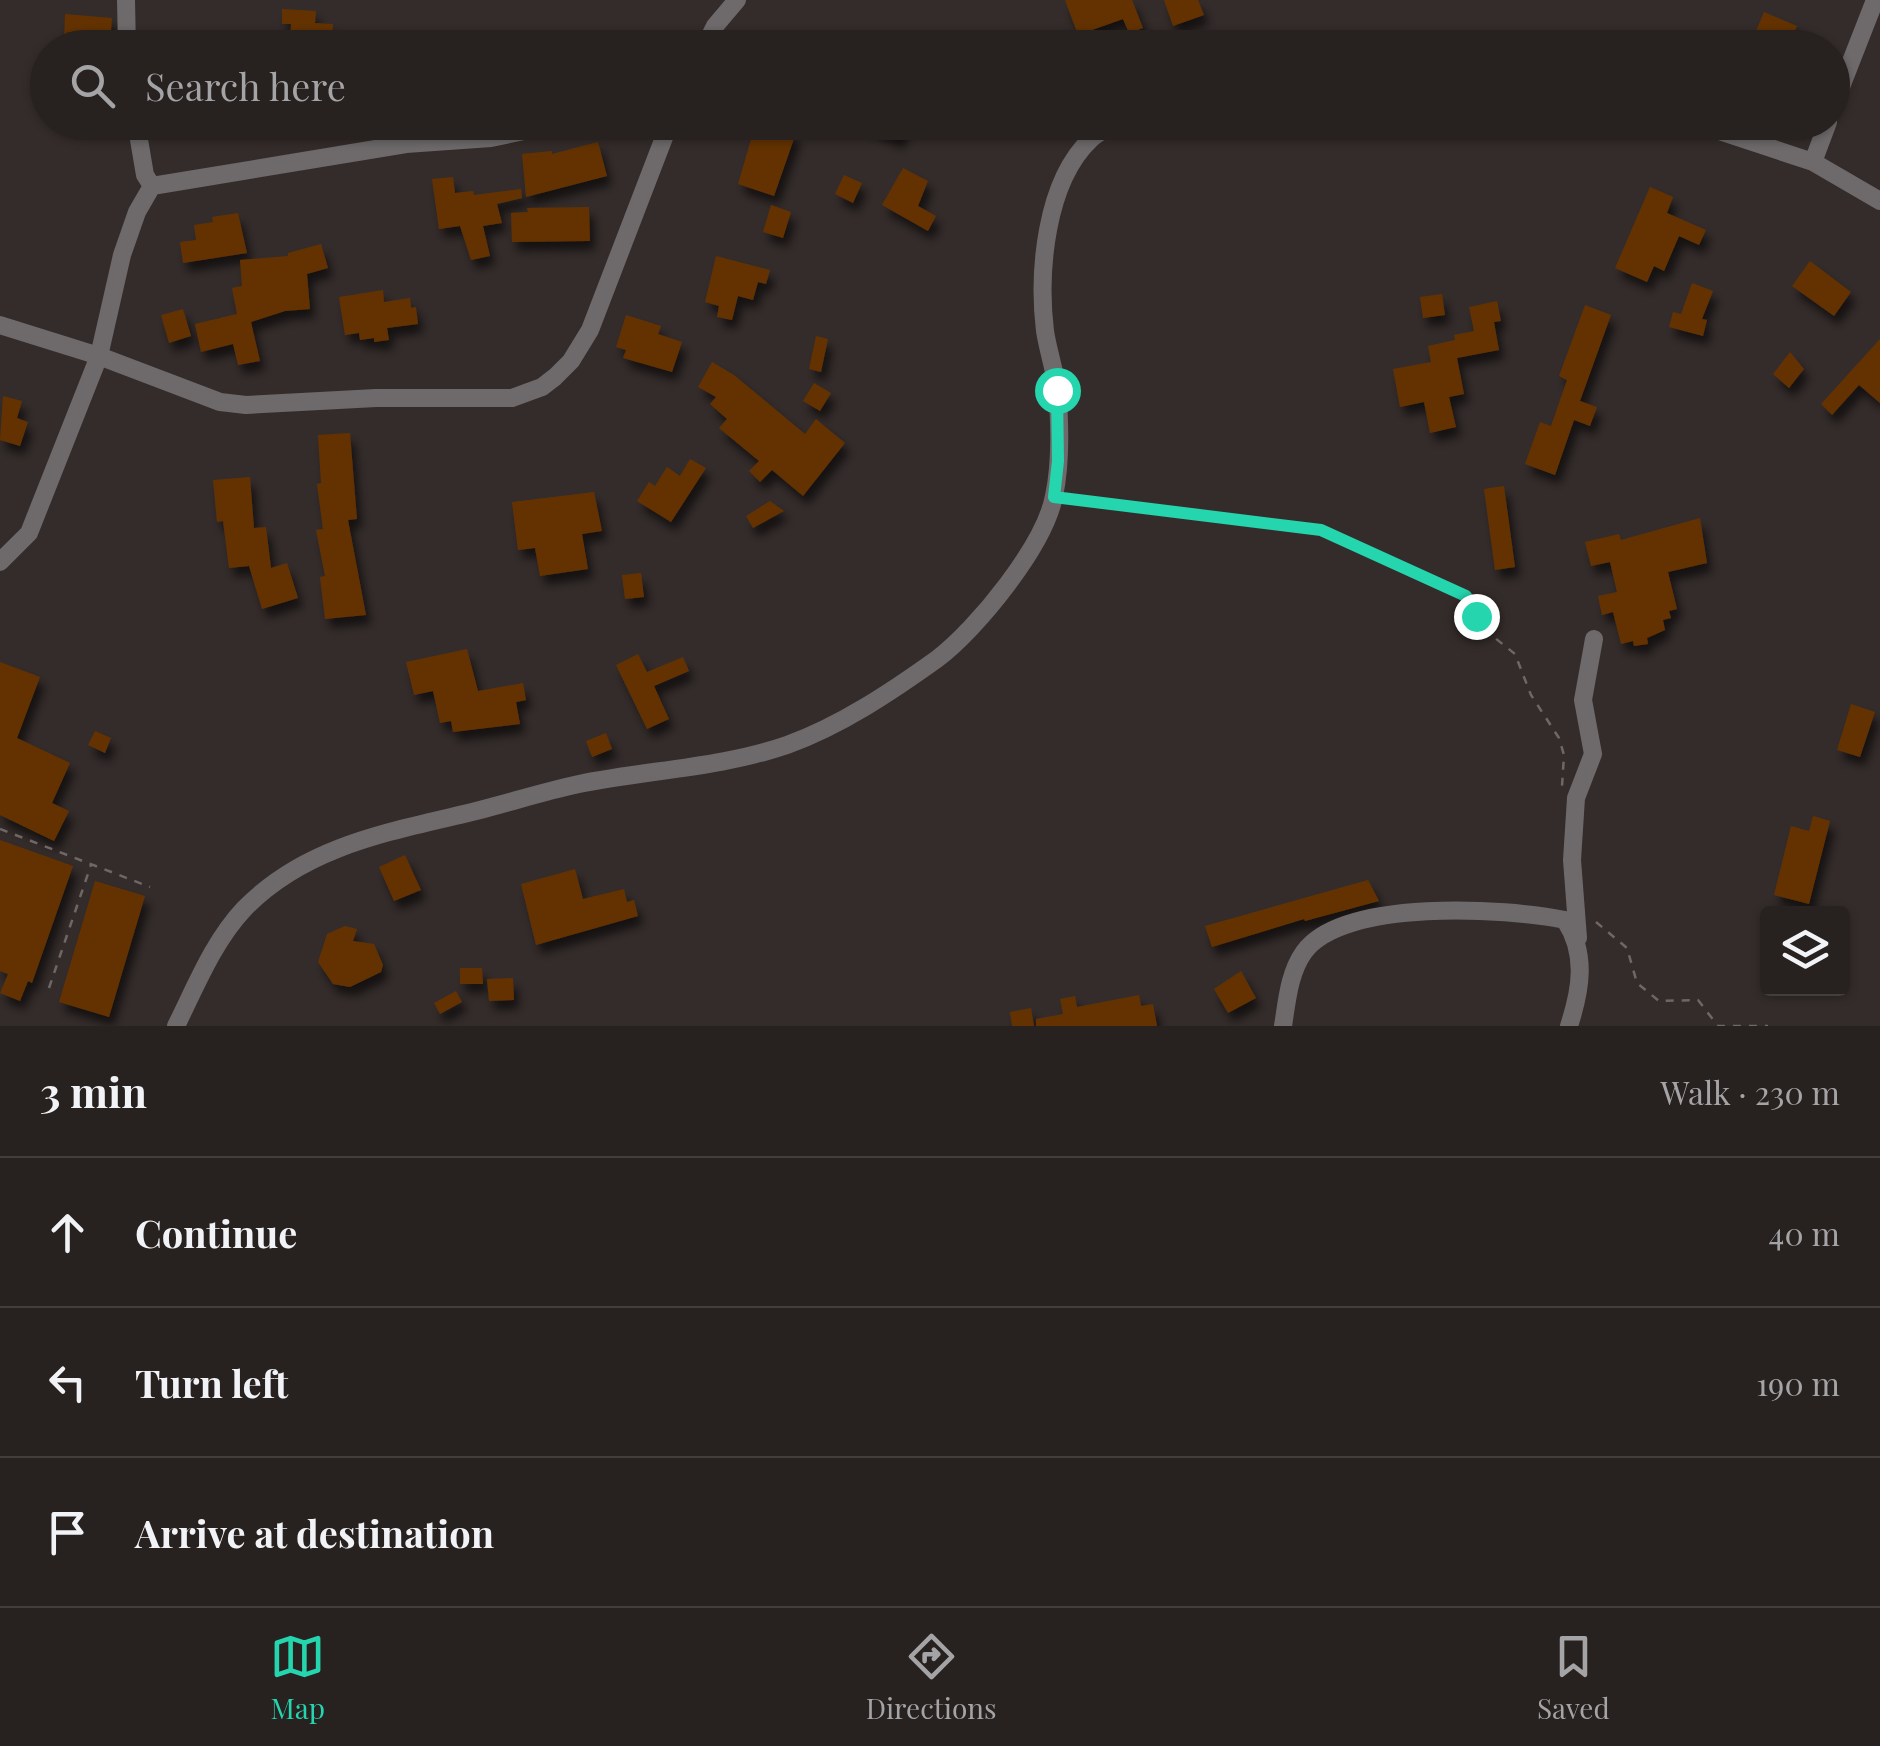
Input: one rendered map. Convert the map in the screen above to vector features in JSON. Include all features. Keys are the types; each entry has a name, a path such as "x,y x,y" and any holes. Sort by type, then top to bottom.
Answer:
{"street":[{"path":"126,0 127,30"},
{"path":"713,30 737,0"},
{"path":"1850,65 1876,0"},
{"path":"139,140 145,176 152,186"},
{"path":"152,186 406,144 463,140"},
{"path":"0,325 234,404 376,398 494,399 527,394 554,378 590,330 663,140"},
{"path":"176,1026 212,952 230,926 263,892 311,859 360,839 580,784 736,758 786,745 849,715 950,648 982,616 1045,524 1054,497 1057,390 1045,330 1042,272 1052,208 1073,163 1091,140"},
{"path":"1747,140 1814,162 1880,201"},
{"path":"1814,162 1822,140"},
{"path":"0,562 29,532 99,356 122,255 137,212 152,186"},
{"path":"1569,1026 1580,990 1572,860 1576,798 1593,754 1583,700 1594,639"},
{"path":"1282,1026 1291,978 1303,953 1316,939 1351,924 1398,912 1528,912 1565,920 1578,944"}],"path":[{"path":"1054,497 1321,530 1466,596 1490,634 1515,654 1532,695 1558,738 1564,755 1562,789"},
{"path":"0,829 150,887"},
{"path":"49,988 92,864"},
{"path":"1575,904 1627,948 1637,983 1659,1001 1698,1000 1718,1026 1768,1026"}],"building":[{"path":"1065,0 1132,0 1143,28 1128,30 1123,19 1092,30 1076,30"},
{"path":"1164,0 1198,0 1204,15 1173,26"},
{"path":"282,9 316,11 315,23 333,24 333,30 291,30 291,24 282,24"},
{"path":"1764,12 1797,26 1795,30 1756,30"},
{"path":"65,14 112,18 111,30 64,30"},
{"path":"751,140 794,140 774,196 738,184"},
{"path":"598,142 607,176 526,197 522,154 552,154"},
{"path":"903,168 928,181 918,206 936,216 928,231 882,205"},
{"path":"844,175 862,183 853,203 835,194"},
{"path":"453,177 455,193 473,191 474,195 521,189 522,198 497,204 502,223 483,226 490,256 471,260 460,226 439,229 432,179"},
{"path":"1650,187 1673,197 1667,213 1706,230 1699,245 1679,236 1664,271 1654,266 1647,282 1615,268"},
{"path":"771,205 791,212 783,238 763,232"},
{"path":"589,207 590,241 512,242 511,213 528,212 527,208"},
{"path":"238,213 247,253 183,263 180,242 196,240 194,225"},
{"path":"321,244 328,268 307,274 310,309 285,311 251,322 260,361 238,365 233,344 201,352 195,324 237,314 232,288 242,286 240,260 288,256"},
{"path":"716,256 770,270 766,284 758,282 753,300 738,296 732,320 717,317 719,306 705,302"},
{"path":"1810,261 1851,292 1834,316 1792,286"},
{"path":"1692,283 1713,291 1702,319 1707,320 1703,336 1669,327 1673,312 1681,314"},
{"path":"383,290 384,302 410,298 411,308 416,307 418,324 387,328 389,340 374,342 374,338 360,340 359,333 345,335 339,297"},
{"path":"1442,294 1445,315 1423,318 1420,297"},
{"path":"1497,301 1501,321 1494,322 1499,350 1457,358 1464,394 1449,397 1456,427 1430,433 1424,402 1400,407 1393,369 1431,362 1428,346 1474,331 1469,307"},
{"path":"1585,305 1611,315 1580,401 1597,407 1590,426 1574,420 1555,475 1525,464 1540,422 1551,426 1567,380 1559,376"},
{"path":"183,309 191,336 169,343 161,315"},
{"path":"626,315 661,326 658,334 682,342 672,372 623,358 626,350 616,347"},
{"path":"816,336 828,339 821,372 809,369"},
{"path":"1880,339 1880,403 1859,385 1832,415 1821,404"},
{"path":"1790,352 1804,369 1789,388 1773,374"},
{"path":"712,362 734,375 805,434 816,419 845,443 803,496 772,470 760,482 749,471 759,461 719,428 727,419 710,404 716,397 698,387"},
{"path":"814,383 831,393 820,411 803,401"},
{"path":"3,396 22,401 17,418 28,422 20,446 0,440"},
{"path":"350,433 357,519 348,520 366,615 325,619 320,577 325,576 316,530 323,529 317,484 321,483 318,435"},
{"path":"690,459 706,468 671,522 637,501 649,482 655,486 667,467 680,476"},
{"path":"250,477 254,528 266,527 271,568 287,563 298,598 262,609 249,566 229,568 223,521 217,522 213,480"},
{"path":"1504,486 1515,567 1495,570 1484,489"},
{"path":"594,492 602,531 582,534 588,569 540,576 535,548 518,550 512,502"},
{"path":"770,501 784,511 753,528 746,516"},
{"path":"1700,518 1707,563 1668,572 1677,609 1669,611 1671,618 1663,620 1665,630 1647,638 1648,644 1621,644 1613,612 1602,615 1598,596 1617,592 1610,562 1591,566 1585,542 1619,534 1621,540"},
{"path":"641,573 644,597 625,599 622,575"},
{"path":"467,649 478,691 523,683 526,700 516,702 520,724 453,732 451,721 440,723 433,691 414,695 406,662"},
{"path":"638,654 647,672 683,657 689,671 654,686 669,719 647,729 616,665"},
{"path":"0,662 40,677 17,738 70,763 52,803 69,811 54,841 0,815"},
{"path":"1851,704 1875,712 1860,757 1837,750"},
{"path":"95,731 111,738 105,753 88,745"},
{"path":"606,733 612,749 592,757 586,741"},
{"path":"1813,816 1830,821 1809,904 1774,895 1791,826 1809,831"},
{"path":"0,840 73,866 32,983 28,981 20,1001 0,993 8,974 0,971"},
{"path":"405,855 421,890 394,901 379,867"},
{"path":"575,869 583,899 624,889 627,902 634,900 638,916 536,945 521,884"},
{"path":"1368,880 1379,901 1212,947 1205,926"},
{"path":"95,881 145,896 109,1017 59,1002"},
{"path":"345,926 357,929 353,941 374,944 383,965 381,972 350,987 333,984 318,962 327,934"},
{"path":"460,968 482,968 483,984 460,984"},
{"path":"1241,971 1256,998 1228,1013 1214,989"},
{"path":"513,978 514,1000 489,1001 487,979"},
{"path":"456,991 462,1002 440,1014 434,1003"},
{"path":"1139,995 1141,1006 1153,1004 1157,1026 1036,1026 1036,1019 1063,1014 1060,999 1075,996 1077,1007"},
{"path":"1031,1008 1034,1026 1012,1026 1010,1012"}],"route":[{"path":"1057,390 1054,497 1321,530 1466,596 1476,616"}]}
